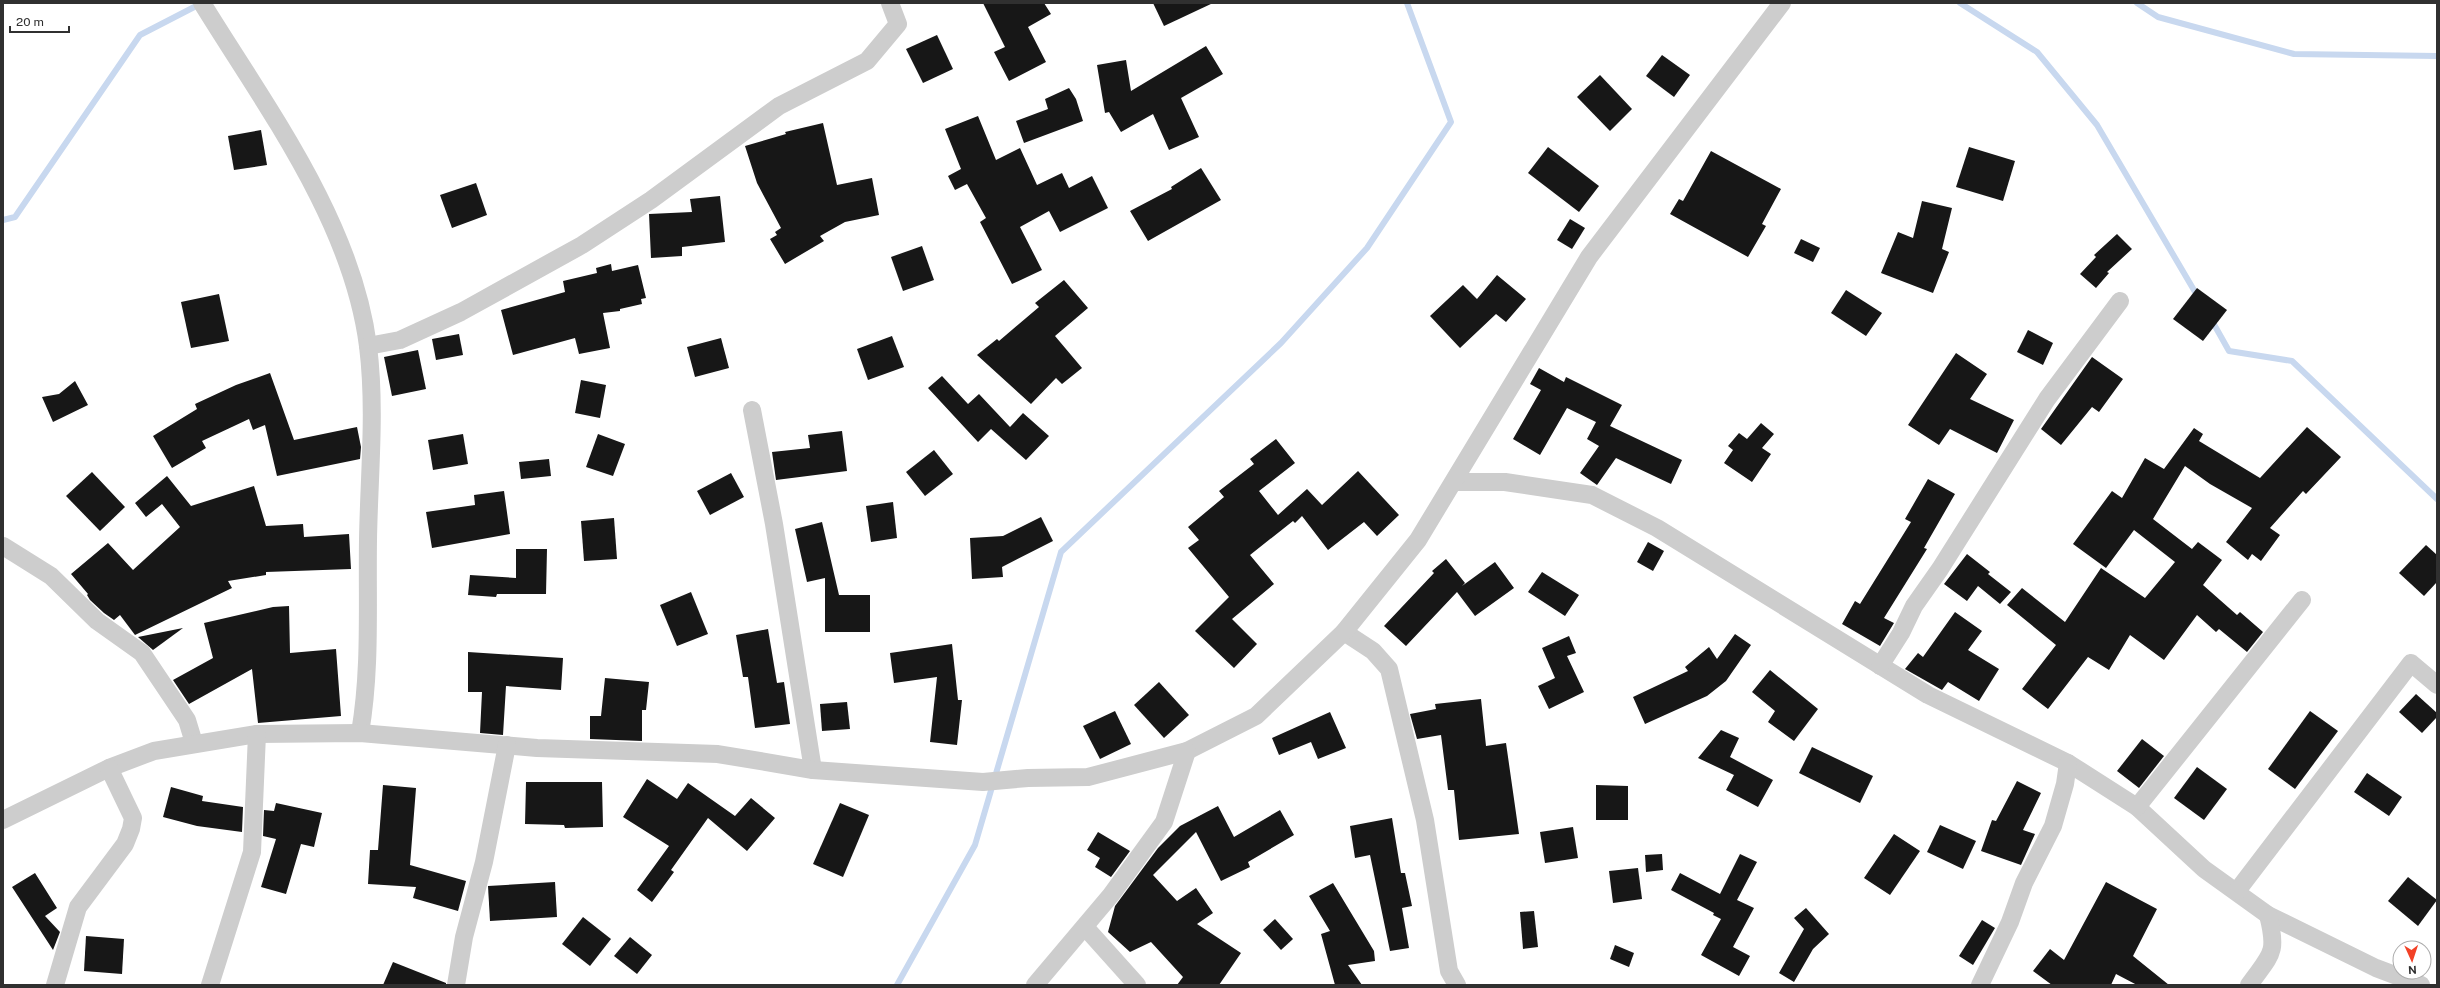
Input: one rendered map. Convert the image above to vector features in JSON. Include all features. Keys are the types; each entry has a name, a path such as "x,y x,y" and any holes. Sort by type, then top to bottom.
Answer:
{"street":[{"path":"202,3 306,173 337,238 358,297 368,346 372,465 367,601 368,658 360,733"},
{"path":"368,346 400,340 516,283 582,245 651,200 779,106 867,61 898,24 890,3"},
{"path":"3,820 109,768 154,751 257,734 360,733 537,748 718,754 813,770 982,782 1028,778 1088,777 1187,752 1256,716 1344,632 1418,540 1589,257 1782,3"},
{"path":"1880,666 1901,633 1914,606 1940,569 2047,399 2120,301"},
{"path":"752,410 774,524 813,770"},
{"path":"1454,482 1506,482 1592,495 1657,528 1928,695 2068,763 2137,807 2204,869 2237,891 2268,915 2376,968 2421,985"},
{"path":"3,546 51,576 97,621 142,654 187,720 194,744"},
{"path":"2137,807 2302,600"},
{"path":"1344,632 1373,651 1389,669 1425,820 1449,971 1457,985"},
{"path":"2237,891 2411,662 2437,685"},
{"path":"210,985 252,852 257,734"},
{"path":"456,985 464,937 484,862 507,745"},
{"path":"1035,985 1111,895 1164,822 1187,752"},
{"path":"1980,985 2010,922 2024,883 2053,826 2065,784 2068,763"},
{"path":"55,985 78,907 125,844 131,829 133,818 109,768"},
{"path":"2249,985 2272,953 2274,944 2268,915"},
{"path":"1085,927 1137,985"}],"building":[{"path":"983,3 1044,3 1051,14 1028,27 1046,62 1009,81 994,52 1005,47"},
{"path":"1153,3 1213,3 1164,26"},
{"path":"937,35 953,69 923,83 906,49"},
{"path":"1206,46 1223,74 1181,98 1199,137 1169,150 1153,114 1121,132 1109,112 1105,113 1097,65 1126,60 1131,91"},
{"path":"1662,55 1690,75 1674,97 1646,76"},
{"path":"1600,75 1632,109 1610,131 1577,97"},
{"path":"1069,88 1076,99 1083,121 1024,143 1016,121 1048,109 1045,99"},
{"path":"978,116 996,160 1020,148 1037,185 1062,173 1069,188 1092,176 1108,208 1060,232 1049,211 1020,227 1042,270 1012,284 980,222 986,218 967,184 955,190 948,176 961,169 945,129"},
{"path":"823,123 837,185 872,178 879,215 845,222 820,236 824,241 785,264 770,239 777,235 775,232 781,228 757,183 745,146 786,134 785,132"},
{"path":"261,130 267,165 234,170 228,136"},
{"path":"1548,147 1599,186 1579,212 1528,173"},
{"path":"1969,147 2015,161 2003,201 1956,187"},
{"path":"1711,151 1781,189 1762,224 1766,226 1748,257 1670,214 1679,199 1683,201"},
{"path":"1201,168 1221,200 1148,241 1130,211 1172,189 1171,187"},
{"path":"476,183 487,215 452,228 440,195"},
{"path":"720,196 725,242 682,247 682,256 651,258 649,214 692,212 690,199"},
{"path":"1922,201 1952,208 1942,249 1949,252 1933,293 1881,273 1898,232 1913,238"},
{"path":"1570,219 1585,228 1572,249 1557,240"},
{"path":"2117,234 2132,249 2107,272 2109,273 2096,288 2080,274 2096,257 2094,255"},
{"path":"1801,239 1820,248 1813,262 1794,253"},
{"path":"922,246 934,280 903,291 891,257"},
{"path":"611,264 612,271 638,265 646,298 641,299 642,304 620,309 620,311 603,313 610,348 579,354 575,338 513,355 501,310 565,292 563,281 597,273 596,268"},
{"path":"1497,275 1526,299 1506,322 1496,314 1460,348 1430,316 1463,285 1477,299"},
{"path":"1064,280 1088,308 1055,336 1082,368 1062,384 1056,378 1031,404 977,355 997,339 999,341 1039,307 1035,303"},
{"path":"2197,288 2227,310 2203,341 2173,319"},
{"path":"1846,290 1882,313 1866,336 1831,313"},
{"path":"219,294 229,341 191,348 181,302"},
{"path":"2028,330 2053,343 2043,365 2017,352"},
{"path":"459,334 463,355 436,360 432,339"},
{"path":"892,336 904,367 868,380 857,349"},
{"path":"721,338 729,368 695,377 687,347"},
{"path":"418,350 426,389 392,396 384,357"},
{"path":"1956,353 1987,374 1970,399 2014,420 1997,453 1950,429 1939,445 1908,425"},
{"path":"2092,357 2123,379 2099,412 2092,407 2061,445 2041,429"},
{"path":"1539,368 1564,382 1566,377 1622,405 1610,426 1682,460 1671,484 1616,458 1597,485 1580,473 1599,446 1587,439 1596,422 1567,408 1540,455 1513,439 1541,390 1530,384"},
{"path":"270,373 294,440 357,427 361,447 360,459 277,476 265,425 253,430 249,419 202,441 206,448 172,468 153,436 197,409 195,404 236,385"},
{"path":"942,376 968,404 979,394 1010,427 1023,413 1049,436 1026,460 991,429 978,442 928,388"},
{"path":"581,380 606,385 600,418 575,413"},
{"path":"75,381 88,405 53,422 42,397 59,394"},
{"path":"1761,423 1774,434 1762,448 1771,454 1752,482 1724,463 1733,450 1728,446 1739,433 1747,439"},
{"path":"2307,427 2341,457 2306,494 2303,491 2270,528 2280,535 2261,561 2252,554 2248,560 2226,542 2252,508 2210,484 2185,466 2153,519 2192,549 2198,542 2222,560 2203,585 2237,615 2240,612 2263,632 2247,652 2219,629 2216,632 2197,615 2164,660 2130,635 2109,670 2088,657 2048,709 2022,689 2056,645 2007,605 2022,588 2065,622 2101,568 2145,598 2175,562 2134,530 2106,568 2073,544 2112,491 2122,498 2145,458 2164,469 2194,428 2203,434 2199,441 2260,478"},
{"path":"842,431 847,471 776,480 772,452 810,448 808,435"},
{"path":"463,434 468,464 433,470 428,440"},
{"path":"598,434 625,444 613,476 586,467"},
{"path":"1276,439 1295,463 1259,491 1278,515 1307,489 1322,505 1358,471 1399,515 1377,536 1364,522 1328,550 1302,516 1295,523 1293,521 1250,555 1274,584 1232,619 1257,644 1234,668 1195,631 1229,597 1188,548 1199,540 1188,527 1224,497 1219,491 1254,464 1250,459"},
{"path":"934,450 953,474 925,496 906,472"},
{"path":"549,459 551,476 521,479 519,462"},
{"path":"92,472 125,507 100,531 66,496"},
{"path":"731,473 744,497 710,515 697,491"},
{"path":"167,476 191,506 254,486 266,526 303,524 304,537 349,534 351,569 266,572 266,575 228,581 232,588 135,635 120,615 114,620 90,600 87,595 88,594 71,574 108,543 133,570 180,527 162,504 146,517 135,503"},
{"path":"1928,479 1955,494 1924,548 1927,549 1884,618 1894,623 1880,646 1842,624 1855,601 1860,604 1911,522 1905,519"},
{"path":"504,491 510,534 432,548 426,512 475,505 474,495"},
{"path":"893,502 897,538 871,542 866,506"},
{"path":"1041,517 1053,541 1002,567 1003,577 972,579 970,538 1003,536"},
{"path":"614,518 617,559 584,561 581,521"},
{"path":"822,522 839,595 870,595 870,632 825,632 825,578 807,582 795,529"},
{"path":"1648,542 1664,551 1653,571 1637,562"},
{"path":"2426,545 2437,555 2437,582 2424,596 2399,573"},
{"path":"516,549 547,549 546,594 497,594 496,597 468,595 470,575 516,578"},
{"path":"1967,554 1990,572 1988,574 2011,592 2000,604 1978,586 1967,601 1944,584"},
{"path":"1446,559 1465,583 1462,586 1495,562 1514,588 1475,616 1457,592 1406,646 1384,626 1434,573 1432,571"},
{"path":"1542,572 1579,595 1565,616 1528,592"},
{"path":"691,592 708,634 677,646 660,605"},
{"path":"289,606 290,653 336,649 341,716 258,723 252,669 189,704 173,680 213,658 204,623 273,607"},
{"path":"1955,612 1982,631 1968,650 1999,669 1979,701 1948,682 1942,690 1905,669 1918,653 1923,657"},
{"path":"183,628 153,650 138,637"},
{"path":"768,629 777,683 784,682 790,724 755,728 748,677 743,677 736,635"},
{"path":"1735,634 1751,645 1726,681 1707,696 1645,724 1633,697 1688,671 1685,667 1709,647 1717,659"},
{"path":"1569,636 1576,653 1567,656 1584,692 1549,709 1538,686 1555,678 1542,648"},
{"path":"952,644 958,700 962,700 957,745 930,742 937,677 894,683 890,653"},
{"path":"468,652 563,658 561,690 506,686 503,735 480,733 482,692 468,692"},
{"path":"1770,670 1818,709 1794,741 1768,722 1775,711 1752,692"},
{"path":"605,678 649,682 646,710 642,710 642,741 590,739 590,716 601,716"},
{"path":"1159,682 1189,715 1164,738 1134,705"},
{"path":"2416,694 2437,713 2437,717 2422,733 2399,712"},
{"path":"1481,699 1486,746 1506,743 1519,834 1459,840 1454,790 1448,790 1441,735 1417,739 1410,714 1436,709 1435,704"},
{"path":"847,702 850,729 822,731 820,704"},
{"path":"1115,711 1131,744 1100,759 1083,726"},
{"path":"2310,711 2338,731 2295,789 2268,769"},
{"path":"1330,712 1346,748 1318,759 1311,742 1279,755 1272,738"},
{"path":"1721,730 1739,738 1730,757 1773,780 1758,807 1726,790 1734,775 1698,758"},
{"path":"2142,739 2164,756 2139,788 2117,771"},
{"path":"1812,747 1873,776 1860,803 1799,773"},
{"path":"2197,767 2227,789 2204,820 2174,798"},
{"path":"2367,773 2402,797 2389,816 2354,792"},
{"path":"647,779 677,799 688,783 735,816 751,798 775,818 747,851 708,818 671,870 674,872 652,902 637,890 669,846 623,817"},
{"path":"2017,781 2041,793 2023,830 2035,834 2021,865 1981,851 1992,820 1996,821"},
{"path":"526,782 602,782 603,827 565,828 564,825 525,824"},
{"path":"383,785 416,788 410,865 466,881 458,911 413,898 416,887 368,884 370,850 378,850"},
{"path":"1596,785 1628,786 1628,820 1596,820"},
{"path":"171,787 203,796 202,801 243,807 242,832 197,826 163,817"},
{"path":"276,803 322,813 314,847 301,844 286,894 261,887 276,839 263,836 264,810 274,811"},
{"path":"840,803 869,815 843,877 813,864"},
{"path":"1218,806 1234,837 1280,810 1294,835 1248,862 1250,867 1221,881 1196,832 1153,875 1177,901 1196,888 1213,913 1197,924 1241,953 1219,985 1177,985 1183,977 1151,942 1130,952 1108,932 1115,906 1158,848 1180,826"},
{"path":"1392,818 1401,873 1405,873 1412,906 1402,908 1409,948 1390,951 1370,855 1355,858 1350,826"},
{"path":"1940,825 1976,841 1963,869 1927,852"},
{"path":"1573,827 1578,858 1545,863 1540,832"},
{"path":"1098,832 1130,851 1111,877 1095,867 1100,858 1087,850"},
{"path":"1894,834 1920,851 1890,895 1864,878"},
{"path":"1662,854 1663,870 1646,872 1645,855"},
{"path":"1740,854 1757,862 1737,900 1754,908 1733,947 1750,956 1739,976 1701,955 1721,919 1713,915 1714,913 1671,890 1680,873 1720,894"},
{"path":"1638,868 1642,899 1613,903 1609,871"},
{"path":"35,873 57,908 45,916 60,932 53,950 12,887"},
{"path":"2408,877 2437,900 2418,926 2388,901"},
{"path":"555,882 557,917 490,921 488,886"},
{"path":"2106,882 2157,909 2133,956 2169,985 2137,985 2116,974 2111,985 2052,985 2033,971 2050,949 2064,960"},
{"path":"1333,883 1374,951 1375,961 1348,965 1362,985 1335,985 1321,934 1330,931 1309,896"},
{"path":"1806,908 1829,934 1813,949 1794,982 1779,973 1804,929 1794,918"},
{"path":"1534,911 1538,947 1523,949 1520,912"},
{"path":"583,917 611,939 590,966 562,944"},
{"path":"1275,919 1293,939 1281,950 1263,930"},
{"path":"1982,920 1995,928 1973,965 1959,956"},
{"path":"86,936 124,939 122,974 84,971"},
{"path":"630,937 652,955 637,974 614,956"},
{"path":"1615,945 1634,953 1629,967 1610,959"},
{"path":"393,962 446,983 446,985 383,985"}],"waterway":[{"path":"3,220 15,217 140,35 202,3"},
{"path":"897,985 975,845 1061,552 1281,343 1367,248 1451,122 1407,3"},
{"path":"1960,3 2037,52 2097,125 2198,297"},
{"path":"2137,3 2158,17 2294,54 2437,56"},
{"path":"2211,319 2229,351 2292,361 2437,499"}]}
